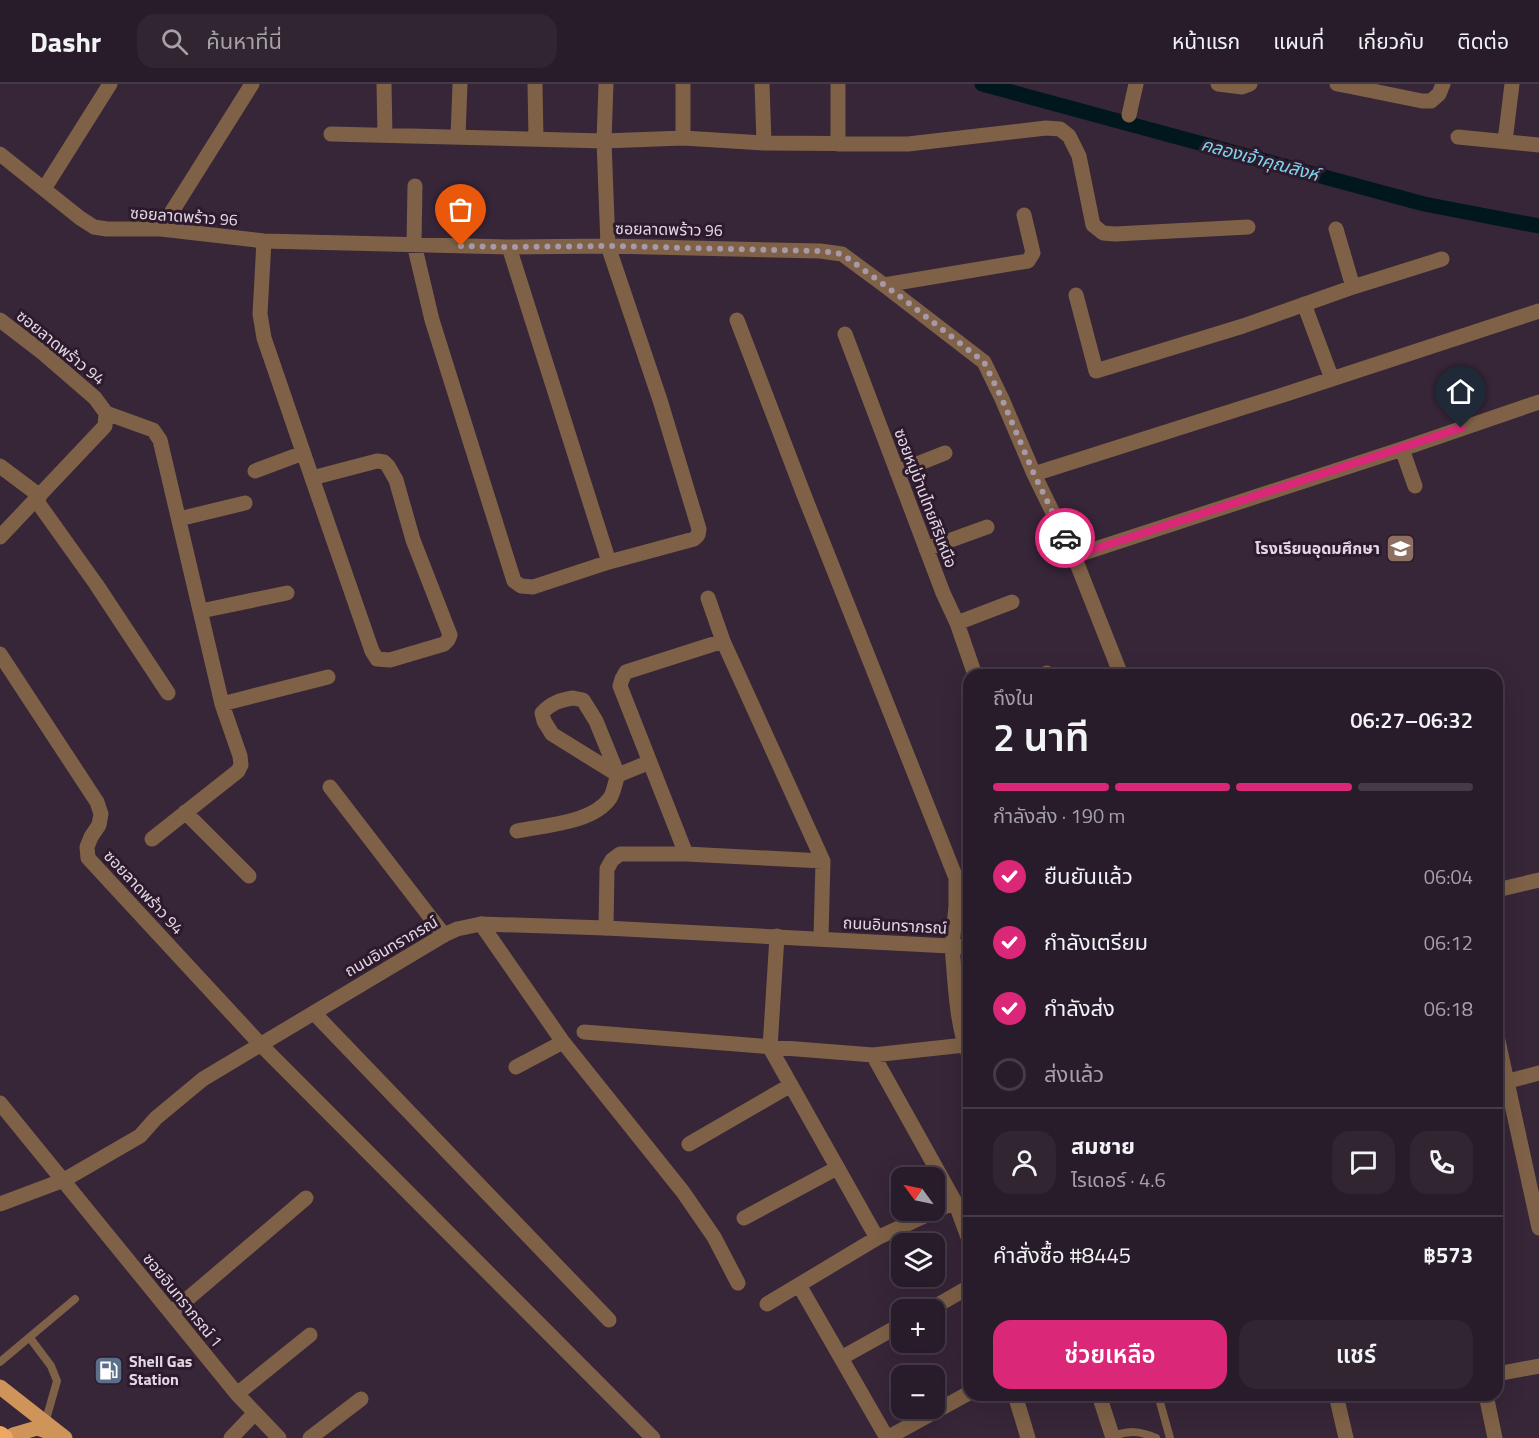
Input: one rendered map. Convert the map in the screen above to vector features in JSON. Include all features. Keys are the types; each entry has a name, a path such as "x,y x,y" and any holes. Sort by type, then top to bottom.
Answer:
{"highway":[{"path":"0,1435 4,1438"}],"main road":[{"path":"0,1386 63,1437"},
{"path":"10,1438 37,1428 63,1437"}],"street":[{"path":"44,189 110,84"},
{"path":"161,229 252,84"},
{"path":"384,84 385,135"},
{"path":"458,137 460,84"},
{"path":"535,84 536,139"},
{"path":"415,186 414,244 432,321 514,581 521,586 533,587 609,562 694,539 699,529 660,400 608,246 604,141 606,84"},
{"path":"683,84 683,138"},
{"path":"762,84 764,143"},
{"path":"1129,115 1136,84"},
{"path":"1218,84 1242,87 1250,84"},
{"path":"1337,84 1422,101 1431,101 1439,94 1443,84"},
{"path":"1505,141 1512,84"},
{"path":"838,86 838,144"},
{"path":"331,134 604,141 683,138 764,143 908,144 1046,128 1060,129 1070,136 1079,156 1093,225 1103,233 1248,227"},
{"path":"1458,137 1539,145"},
{"name":"ซอยลาดพร้าว 96","path":"0,154 80,218 94,227 107,229 161,229 264,241 508,247 608,246 820,251 842,254 984,362 1074,556 1119,669"},
{"path":"884,285 1028,261 1033,253 1024,215"},
{"path":"1336,229 1353,287"},
{"path":"264,241 260,315 264,338 303,453 372,651 377,659 390,660 444,644 450,634 413,540 396,480 388,466 384,462 376,461 312,478"},
{"path":"508,247 609,562"},
{"path":"1076,295 1096,371 1243,326 1353,287 1442,259"},
{"path":"1305,304 1332,379"},
{"path":"1034,474 1539,311"},
{"name":"ซอยลาดพร้าว 94","path":"0,320 95,398 106,413"},
{"path":"736,320 956,878 952,946 955,991 963,1030"},
{"name":"ซอยหมู่บ้านไทยศิริเหนือ","path":"845,334 973,669"},
{"path":"1074,556 1539,402"},
{"path":"0,537 105,426 106,413 153,430 158,434 222,704 241,765 238,771 153,839"},
{"path":"1402,449 1415,486"},
{"path":"255,471 303,453"},
{"path":"897,472 945,453"},
{"path":"0,466 38,498 168,693"},
{"path":"179,519 245,503"},
{"path":"926,549 987,527"},
{"path":"201,611 287,593"},
{"path":"708,597 723,641 823,861 821,938"},
{"path":"957,623 1012,602"},
{"path":"686,854 620,687 626,672 723,641"},
{"name":"ซอยลาดพร้าว 94","path":"0,654 97,802 102,814 87,848 88,858 261,1045"},
{"path":"222,704 328,677"},
{"path":"517,831 582,819 599,809 610,797 618,775 596,721 583,700 573,698 548,706 542,712 544,721 552,734 618,775"},
{"path":"618,775 650,762"},
{"path":"330,787 444,935"},
{"path":"185,812 249,876"},
{"path":"606,928 607,869 612,860 620,854 686,854 823,861"},
{"path":"1503,889 1539,880"},
{"path":"481,924 563,1042 683,1192 714,1237 738,1283"},
{"name":"ถนนอินทราภรณ์","path":"0,1204 64,1180 140,1136 156,1118 203,1080 444,935 458,929 481,924 606,928 963,947"},
{"path":"777,936 770,1048 877,1238"},
{"path":"314,1013 609,1320"},
{"path":"584,1032 873,1055 963,1050"},
{"path":"516,1067 563,1042"},
{"path":"261,1045 653,1438"},
{"path":"873,1055 955,1202 963,1224"},
{"path":"1503,1082 1539,1073"},
{"path":"689,1144 790,1085"},
{"path":"1503,1086 1539,1228"},
{"name":"ซอยอินทราภรณ์ 1","path":"0,1103 237,1394 279,1438"},
{"path":"744,1218 837,1168"},
{"path":"171,1313 306,1198"},
{"path":"767,1304 877,1238 955,1202"},
{"path":"800,1285 887,1438 963,1396"},
{"path":"945,1301 963,1290"},
{"path":"841,1358 891,1330"},
{"path":"237,1394 309,1335"},
{"path":"1503,1373 1539,1366"},
{"path":"310,1438 361,1399"},
{"path":"1018,1401 1028,1438"},
{"path":"1101,1401 1112,1437"},
{"path":"1337,1401 1346,1438"},
{"path":"1486,1401 1495,1438"},
{"path":"231,1438 255,1413"}],"lane":[{"path":"0,1362 75,1299"},
{"path":"30,1338 51,1366 57,1381 45,1423"},
{"path":"1160,1401 1170,1438"},
{"path":"1112,1437 1130,1432 1143,1433 1156,1438"}],"waterway":[{"name":"คลองเจ้าคุณสิงห์","path":"982,84 1424,204 1539,226"}],"way so far":[{"path":"461,246 608,246 820,251 842,254 984,362 1065,538"}],"place":[{"name":"โรงเรียนอุดมศึกษา","path":"1401,548"},
{"name":"Shell Gas Station","path":"108,1370"}],"route":[{"path":"1065,538 1074,556 1461,428"}]}
